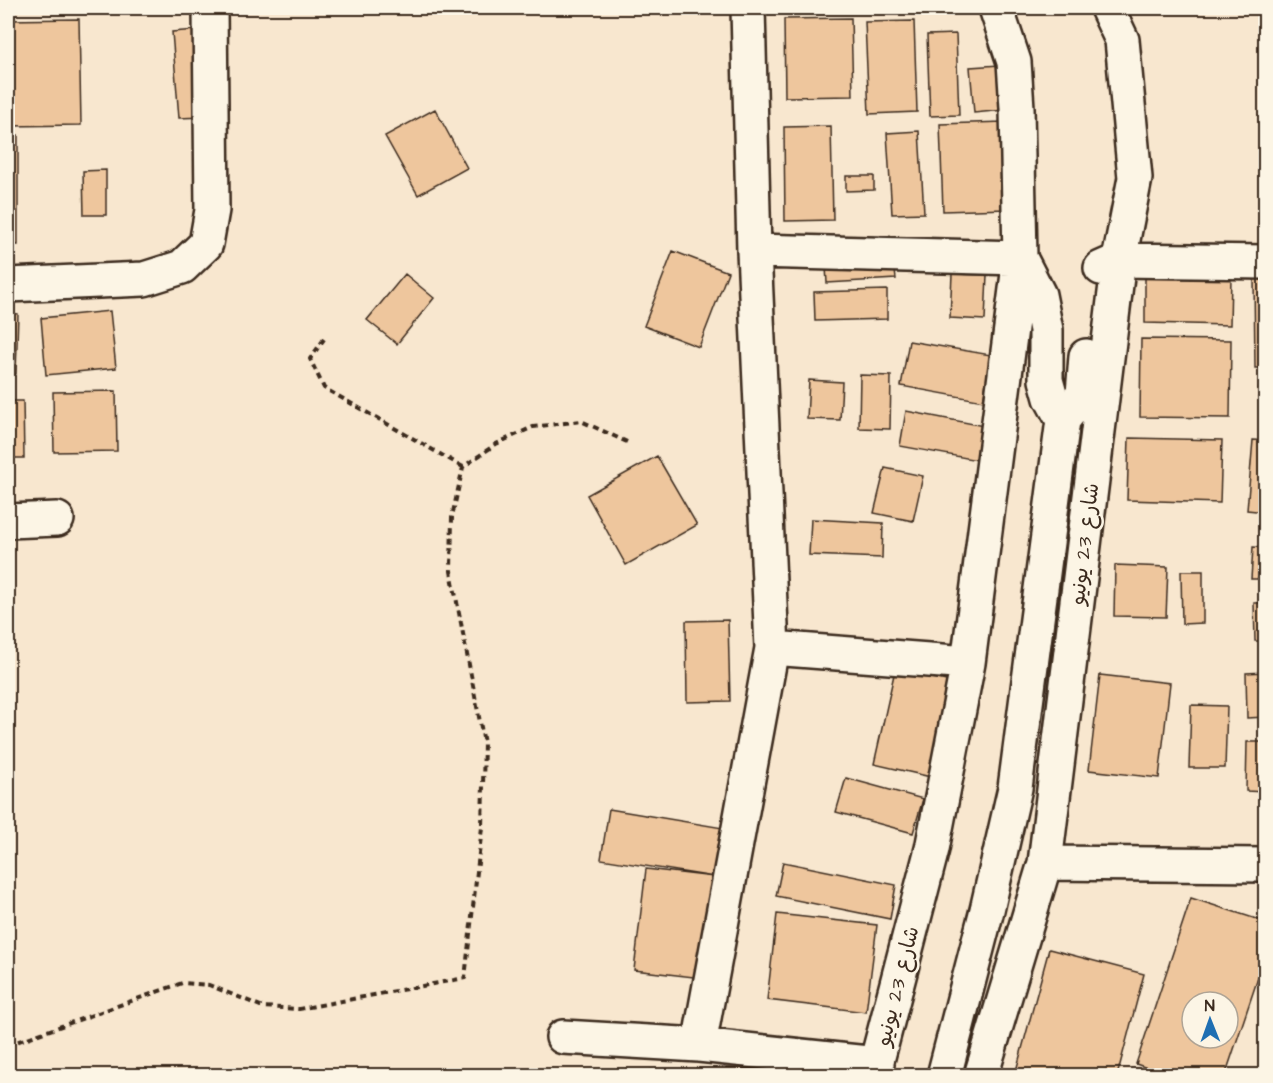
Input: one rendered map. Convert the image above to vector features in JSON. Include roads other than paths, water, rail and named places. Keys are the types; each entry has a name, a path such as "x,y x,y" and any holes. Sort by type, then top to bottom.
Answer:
{"street":[{"path":"8,285 144,279 182,267 206,244 212,210 210,8"},
{"path":"699,1045 772,648 754,251 748,8"},
{"name":"شارع 23 يونيو","path":"875,1070 932,849 968,663 1020,258 1014,62 996,8"},
{"name":"شارع 23 يونيو","path":"981,1076 1045,863 1119,260 1135,178 1122,40 1107,8"},
{"path":"754,251 1020,258 1039,295 1046,330 1046,380 1050,398 1063,420"},
{"path":"944,1076 987,910 1015,788 1063,420 1083,394 1094,280 1100,269 1119,260 1266,262"},
{"path":"8,521 57,519"},
{"path":"772,648 968,663"},
{"path":"1045,863 1266,865"},
{"path":"563,1037 699,1045 875,1070"}]}
